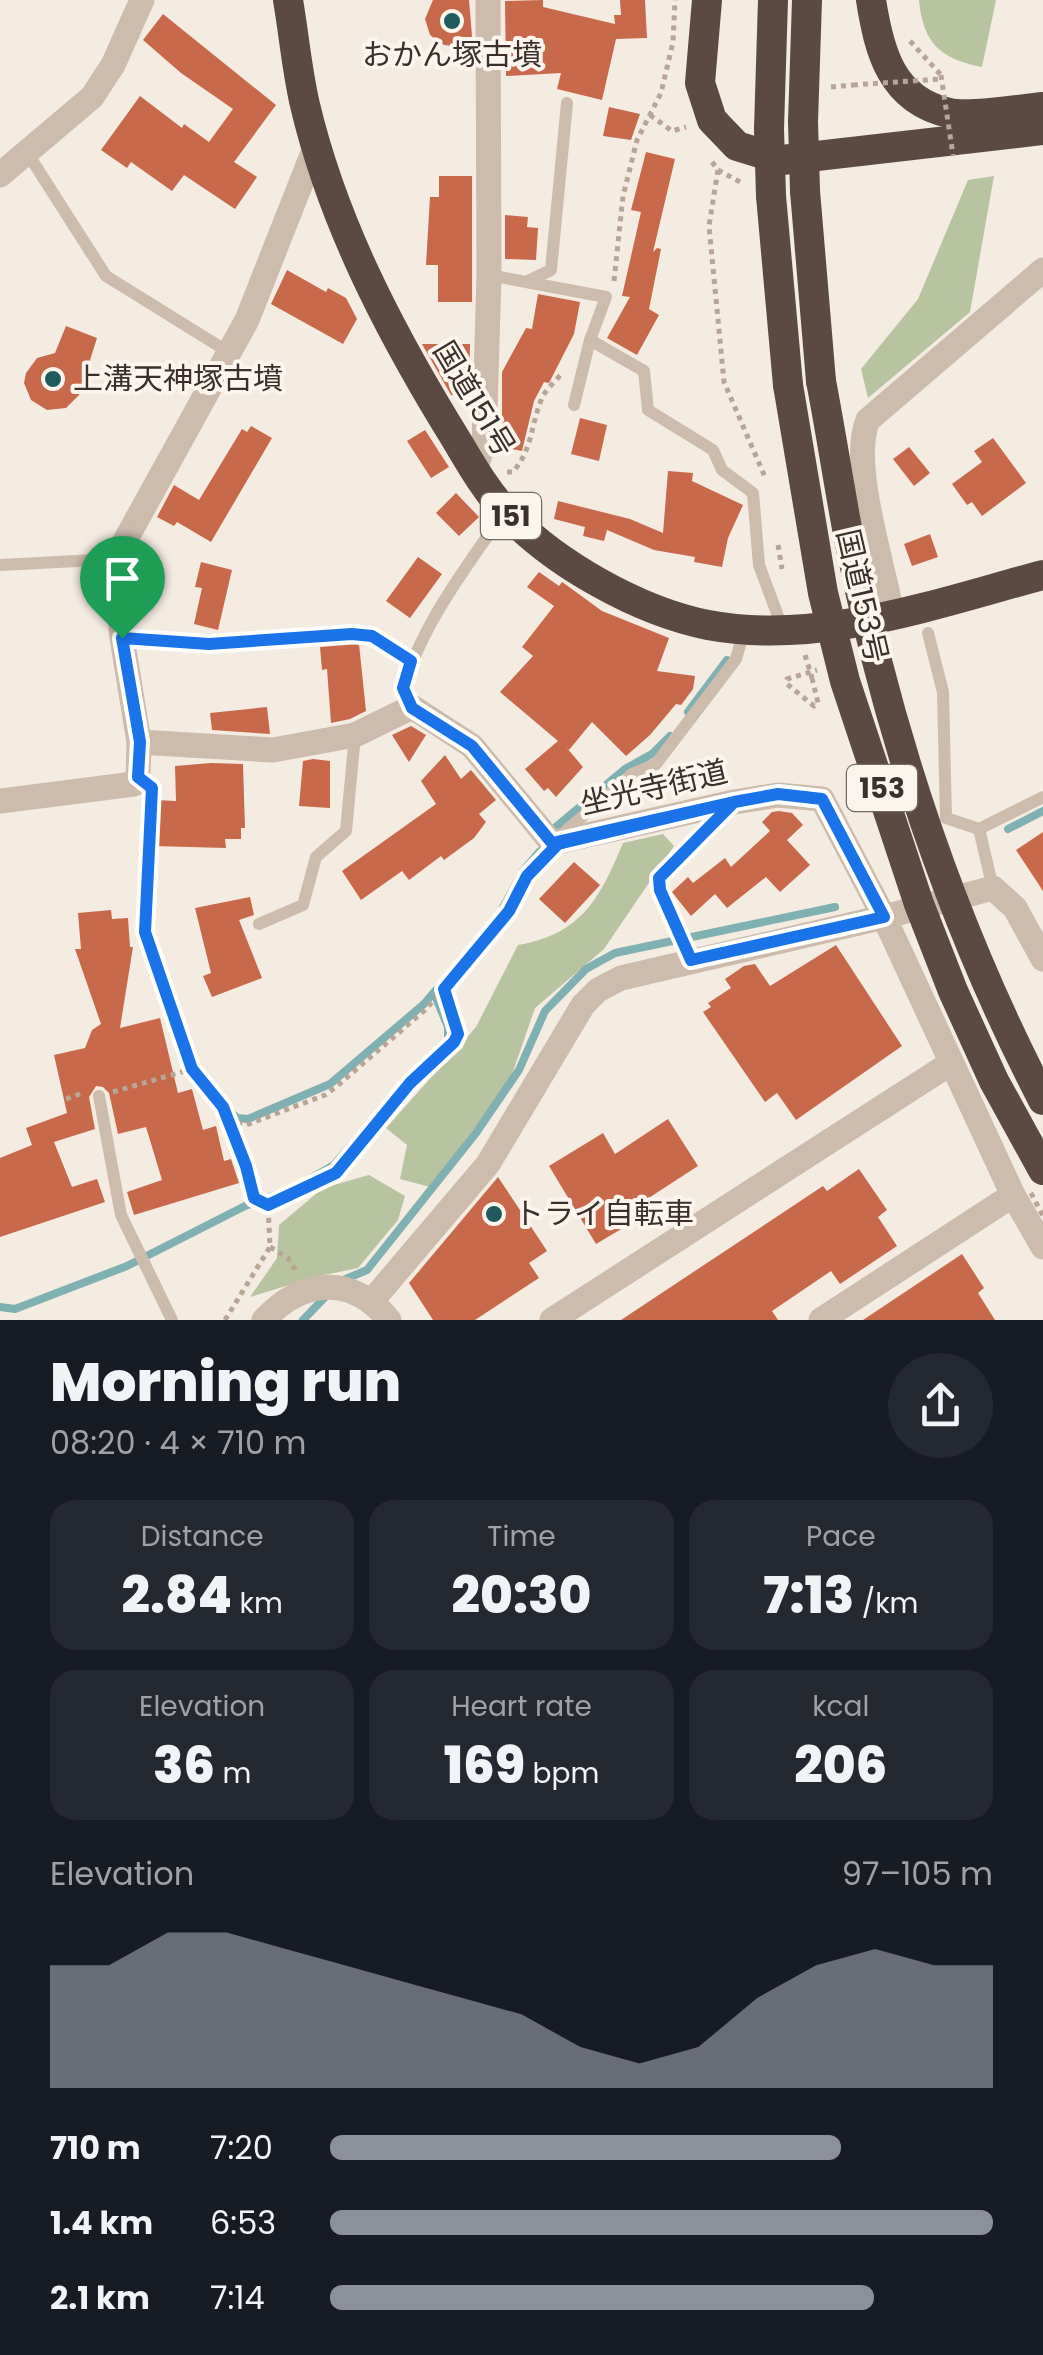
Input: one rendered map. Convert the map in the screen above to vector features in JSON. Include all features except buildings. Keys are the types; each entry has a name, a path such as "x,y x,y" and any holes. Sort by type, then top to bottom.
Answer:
{"highway":[{"name":"国道151号","path":"288,0 304,103 316,145 344,226 372,290 418,376 485,471 505,510 526,531 612,589 671,616 744,629 783,630 892,614 1043,576"},
{"path":"707,0 700,83 712,120 737,146 782,160 1043,130"},
{"name":"国道153号","path":"773,0 771,196 788,385 822,593 845,681 919,904 994,1081 1043,1170"},
{"name":"国道153号","path":"806,0 805,191 822,380 850,541 893,716 916,791 992,994 1043,1100"},
{"path":"871,0 878,44 886,64 922,103 952,114 1043,107"}],"street":[{"path":"0,175 92,98 113,66 142,0"},
{"path":"485,471 488,0"},
{"path":"0,801 134,784 138,777 140,742 122,638 114,559 247,320 316,145"},
{"path":"892,614 863,470 861,438 868,420 1043,270"},
{"path":"140,742 273,750 354,734 412,708"},
{"name":"坐光寺街道","path":"412,708 472,746 555,843 778,794 822,799 884,917"},
{"path":"264,1320 279,1304 307,1289 344,1290 380,1311 488,1164 583,1005 598,990 621,978 689,954 884,917 993,888 1015,908 1043,959"},
{"path":"884,917 1013,1196 1043,1247"},
{"path":"552,1320 951,1064"},
{"path":"822,1320 1013,1196"}],"lane":[{"path":"526,282 551,270 567,103"},
{"path":"28,154 106,276 230,352"},
{"path":"489,276 606,297 590,340 574,405"},
{"path":"590,340 644,371 648,410 714,450 722,470 753,492 759,564 783,630"},
{"path":"412,708 403,688 411,661 459,578 505,510"},
{"path":"0,565 114,559"},
{"path":"555,843 632,774 656,764 736,659 744,629"},
{"path":"928,633 943,692 946,818 979,829 1043,797"},
{"path":"259,924 304,906 316,857 346,831 354,734"},
{"path":"689,954 660,890 659,878 734,802"},
{"path":"979,829 993,888"},
{"path":"99,1096 120,1215 172,1320"}],"path":[{"path":"606,297 614,281 622,196 638,140 661,93 673,42 675,0"},
{"path":"904,31 941,79 954,155"},
{"path":"826,88 941,79"},
{"path":"650,115 672,131 686,127"},
{"path":"718,170 710,226 724,382 767,484"},
{"path":"485,471 513,472 522,461 532,443 543,396 590,340"},
{"path":"122,638 209,644 352,634 372,636 411,661"},
{"path":"805,655 812,678 818,703 814,706 787,684 787,679 820,669"},
{"path":"138,777 152,788 145,932 192,1069 223,1107 254,1198 266,1204"},
{"path":"229,1120 246,1125 325,1095 442,992 509,911 527,876 555,843"},
{"path":"266,1204 336,1173 410,1083 454,1042 458,1034 442,992"},
{"path":"66,1098 85,1093 99,1096 192,1069"},
{"path":"225,1320 270,1248 266,1204"},
{"path":"270,1248 288,1258 307,1289"}],"green space":[{"path":"919,0 996,0 982,67 955,59 936,47 925,27"},
{"path":"994,176 970,312 868,398 861,369 918,299 968,180"},
{"path":"663,834 674,846 604,949 535,1008 509,1083 430,1187 400,1179 407,1145 386,1128 476,1027 518,945 558,932 586,910 606,881 623,843"},
{"path":"369,1175 405,1196 398,1220 358,1268 250,1297 277,1258 279,1225 323,1188"}],"waterway":[{"path":"688,712 727,660"},
{"path":"551,831 670,736"},
{"path":"141,906 147,789"},
{"path":"1008,829 1043,811"},
{"path":"231,1112 237,1118 248,1119 330,1084 424,1004 498,917 523,871 540,851"},
{"path":"341,1281 367,1270 476,1133 519,1070 545,1011 586,969 615,953 835,907"},
{"path":"0,1307 15,1309 127,1266 245,1206 292,1189 334,1165 417,1070 448,1041 448,1027 434,993"},
{"path":"303,1320 328,1294"}],"place":[{"name":"おかん塚古墳","path":"452,21"},
{"name":"上溝天神塚古墳","path":"53,379"},
{"name":"トライ自転車","path":"494,1214"}],"route":[{"path":"122,638 140,742 138,777 152,788 145,932 192,1069 223,1107 254,1198 268,1205 336,1173 410,1083 454,1042 458,1034 444,989 509,911 527,876 558,844 734,802 778,794 822,799 884,917 691,960 660,890 659,878 734,802 552,843 472,746 412,708 403,688 411,661 372,636 209,644 122,638"}]}
